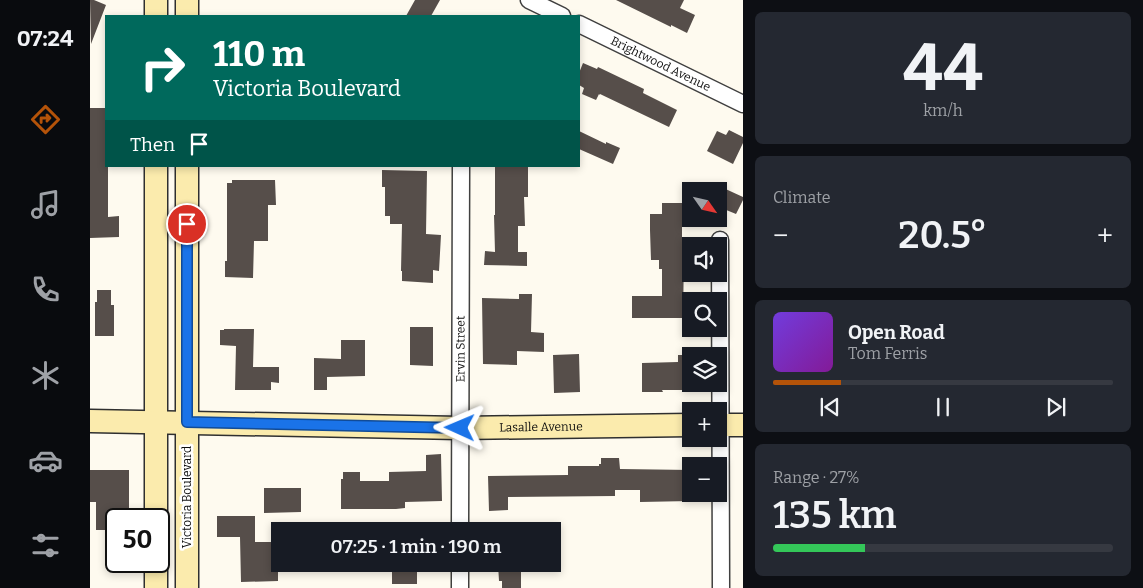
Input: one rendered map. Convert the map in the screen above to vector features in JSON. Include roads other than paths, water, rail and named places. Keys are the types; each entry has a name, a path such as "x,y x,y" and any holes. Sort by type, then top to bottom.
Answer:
{"main road":[{"path":"156,0 156,15"},
{"path":"187,0 187,15"},
{"path":"156,167 156,508"},
{"name":"Victoria Boulevard","path":"187,167 187,588"},
{"name":"Lasalle Avenue","path":"90,421 460,428 682,425"},
{"path":"727,425 743,425"},
{"path":"156,573 156,588"}],"street":[{"path":"529,0 560,15"},
{"name":"Brightwood Avenue","path":"580,24 743,104"},
{"name":"Ervin Street","path":"460,522 461,167"},
{"path":"719,402 720,282"},
{"path":"719,447 721,588"},
{"path":"460,572 460,588"}]}
